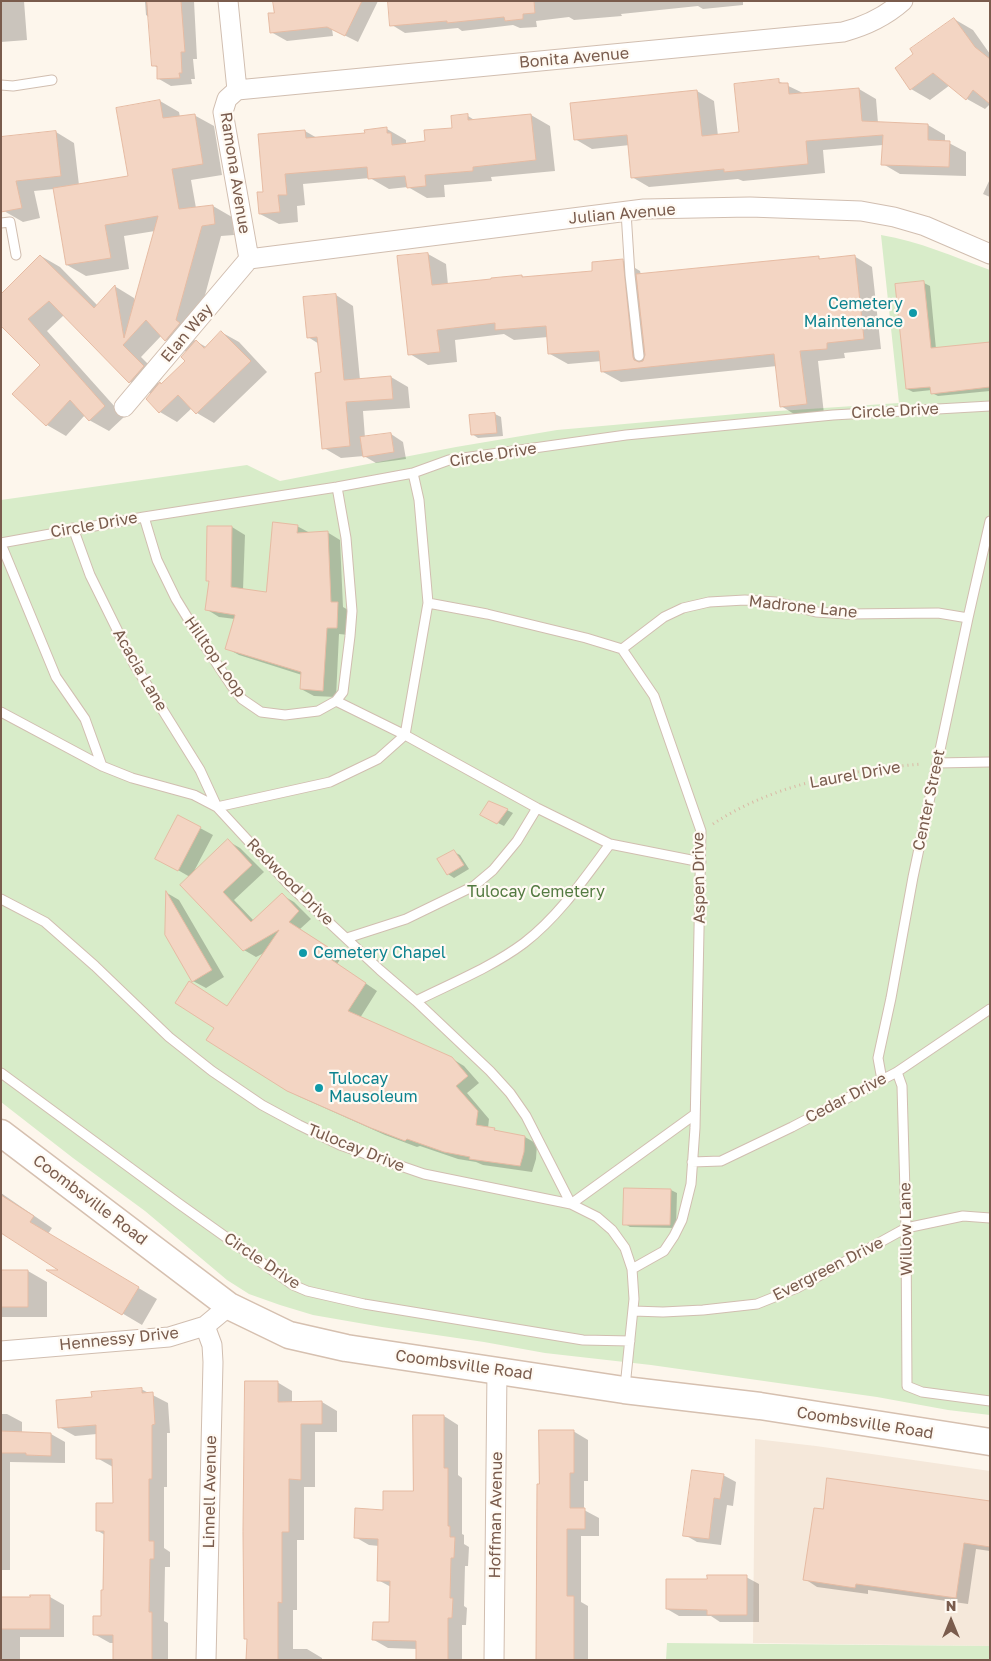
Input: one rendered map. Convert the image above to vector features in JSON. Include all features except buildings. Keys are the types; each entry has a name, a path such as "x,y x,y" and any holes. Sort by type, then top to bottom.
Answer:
{"street":[{"name":"Ramona Avenue","path":"228,1 237,90 227,99 223,112 249,259"},
{"name":"Bonita Avenue","path":"237,90 842,32 861,28 884,17 903,1"},
{"name":"Julian Avenue","path":"249,259 644,210 750,207 861,211 894,217 925,226 990,254"},
{"name":"Elan Way","path":"124,407 249,259"},
{"name":"Coombsville Road","path":"1,1133 229,1306 289,1335 346,1348 624,1390 760,1406 990,1442"},
{"name":"Hennessy Drive","path":"1,1351 169,1337 205,1326 229,1306"},
{"name":"Linnell Avenue","path":"205,1326 212,1345 213,1362 206,1660"},
{"name":"Hoffman Avenue","path":"494,1660 497,1370"}],"lane":[{"path":"1,85 13,86 52,80"},
{"path":"626,212 630,275 639,356"},
{"path":"1,224 10,222 16,255"},
{"name":"Circle Drive","path":"1,543 72,528 144,516 337,487 413,472 449,460 626,435 833,415 990,406"},
{"path":"218,807 330,782 378,759 405,735 428,603 420,500 413,472"},
{"path":"337,487 346,538 352,611 348,666 343,692 336,701 405,735 537,808 610,844 701,862"},
{"name":"Hilltop Loop","path":"144,516 157,560 176,599 203,643 242,699 262,712 285,715 318,711 336,701"},
{"name":"Center Street","path":"882,1080 878,1058 913,877 990,520"},
{"name":"Acacia Lane","path":"72,528 94,583 134,664 200,770 218,807"},
{"path":"1,543 56,677 84,718 102,766"},
{"name":"Madrone Lane","path":"622,649 664,617 683,608 709,602 744,600 776,602 816,612 938,614 968,618"},
{"path":"428,603 487,614 559,631 622,649"},
{"name":"Aspen Drive","path":"622,649 654,696 701,831 700,946 691,1184 682,1220 674,1236 664,1250 632,1269"},
{"name":"Redwood Drive","path":"1,712 102,766 132,778 194,795 218,807 290,886 416,1001 490,1071 510,1093 526,1116 571,1204"},
{"path":"937,763 990,762"},
{"path":"347,938 406,919 474,886 493,870 517,841 537,808"},
{"path":"416,1001 497,960 524,943 556,913 610,844"},
{"name":"Tulocay Drive","path":"1,899 45,922 95,966 169,1037 212,1071 262,1105 340,1145 424,1174 494,1190 571,1204 597,1217 612,1230 625,1248 632,1269 634,1299 624,1390"},
{"name":"Cedar Drive","path":"692,1162 721,1161 882,1080 897,1072 990,1009"},
{"name":"Circle Drive","path":"1,1072 178,1203 293,1285 307,1291 364,1304 583,1340 630,1341"},
{"name":"Willow Lane","path":"897,1072 902,1086 906,1228 907,1386 922,1392 990,1401"},
{"path":"571,1204 694,1115"},
{"name":"Evergreen Drive","path":"633,1311 703,1310 756,1304 797,1288 906,1228 963,1216 990,1218"}],"path":[{"name":"Laurel Drive","path":"701,831 722,818 765,798 831,776 884,767 937,763"}],"shaded area":[{"path":"755,1439 990,1471 990,1646 753,1643"}],"green space":[{"name":"Tulocay Cemetery","path":"881,235 923,245 990,270 990,1415 651,1365 545,1353 313,1315 280,1305 249,1294 227,1280 145,1211 1,1102 1,500 247,465 280,481 456,447 557,430 748,413 899,403"},
{"path":"667,1643 990,1646 990,1660 666,1660"}],"place":[{"name":"Cemetery Maintenance","path":"913,313"},
{"name":"Cemetery Chapel","path":"303,953"},
{"name":"Tulocay Mausoleum","path":"319,1088"}]}
